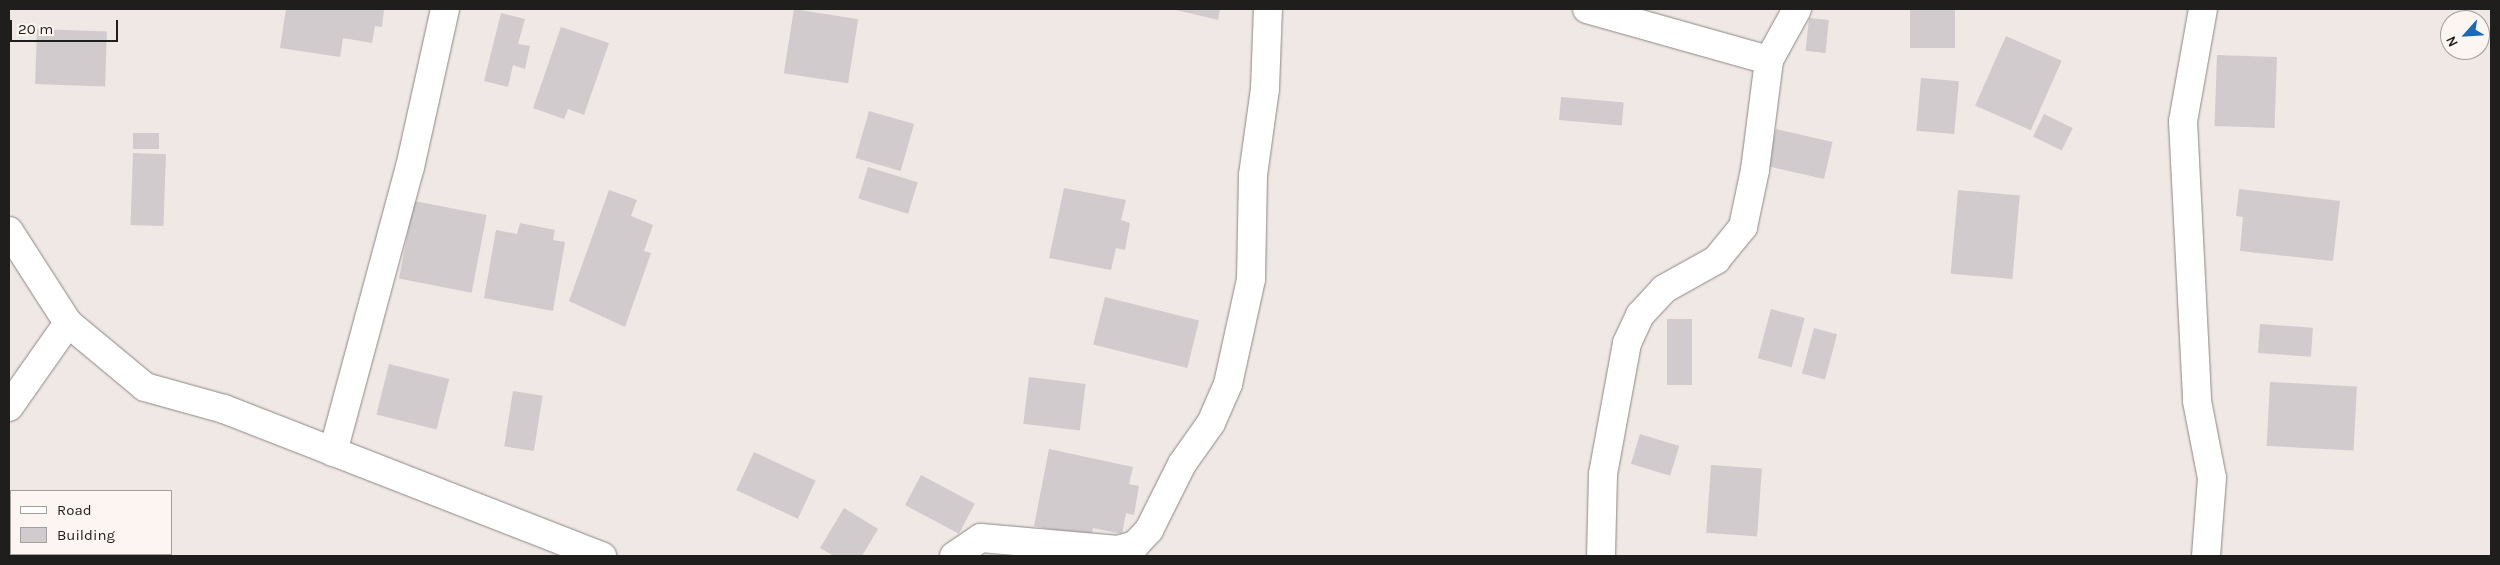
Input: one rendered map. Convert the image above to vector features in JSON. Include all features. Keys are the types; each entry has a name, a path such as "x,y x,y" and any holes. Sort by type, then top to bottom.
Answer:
{"street":[{"path":"333,452 410,168 446,9"},
{"path":"954,556 981,538 1118,550 1135,545 1149,530 1182,464 1211,422 1228,384 1251,279 1253,175 1265,89 1268,9"},
{"path":"1587,9 1769,60"},
{"path":"1601,556 1603,474 1626,343 1640,315 1664,289 1716,260 1743,227 1756,170 1769,60 1797,9"},
{"path":"2203,9 2183,121 2197,401 2212,478 2206,556"},
{"path":"9,231 68,323 145,388 224,409 602,556"},
{"path":"9,407 68,323"}],"building":[{"path":"286,9 384,9 382,27 375,26 372,43 343,38 340,57 280,48"},
{"path":"794,9 858,19 848,83 784,73"},
{"path":"1172,9 1220,9 1218,20"},
{"path":"1910,9 1955,9 1955,48 1910,48"},
{"path":"501,13 525,19 518,44 530,46 525,69 513,65 508,87 484,81"},
{"path":"1809,18 1829,20 1825,53 1806,51"},
{"path":"561,27 609,43 584,115 568,109 564,119 533,108"},
{"path":"37,29 107,31 105,86 35,84"},
{"path":"2006,36 2062,61 2031,130 1975,105"},
{"path":"2217,55 2277,57 2274,128 2215,126"},
{"path":"1921,78 1959,81 1954,134 1916,131"},
{"path":"1561,97 1624,102 1622,125 1559,120"},
{"path":"869,111 914,124 901,171 855,158"},
{"path":"2044,114 2073,128 2062,150 2033,136"},
{"path":"1776,129 1833,142 1824,179 1767,166"},
{"path":"133,133 159,133 159,149 133,149"},
{"path":"133,153 166,154 163,226 130,225"},
{"path":"868,167 918,182 908,214 858,199"},
{"path":"1064,188 1126,200 1121,220 1130,223 1125,250 1116,248 1111,270 1049,258"},
{"path":"2239,189 2340,201 2333,261 2240,251 2243,217 2236,216"},
{"path":"609,190 637,200 631,216 653,225 644,251 651,253 625,327 569,301"},
{"path":"1958,190 2020,195 2012,279 1951,274"},
{"path":"414,201 487,215 472,293 399,279"},
{"path":"520,223 555,230 553,240 565,242 553,311 484,298 496,230 517,234"},
{"path":"1105,297 1199,320 1187,368 1093,345"},
{"path":"1771,309 1805,318 1792,367 1758,358"},
{"path":"1667,319 1692,319 1692,385 1667,385"},
{"path":"2260,324 2313,328 2311,357 2258,353"},
{"path":"1814,328 1837,334 1825,380 1802,373"},
{"path":"389,364 449,379 437,429 376,414"},
{"path":"1029,377 1086,384 1080,431 1023,424"},
{"path":"2270,382 2357,387 2354,450 2267,446"},
{"path":"513,391 543,396 534,451 504,446"},
{"path":"1640,434 1679,446 1670,476 1631,464"},
{"path":"1049,449 1133,467 1129,484 1139,486 1134,515 1126,513 1122,534 1093,528 1091,538 1034,526"},
{"path":"754,452 816,481 798,519 736,490"},
{"path":"1711,465 1762,469 1757,536 1706,533"},
{"path":"921,475 975,504 959,534 905,505"},
{"path":"844,508 878,529 862,556 834,556 820,548"}]}
